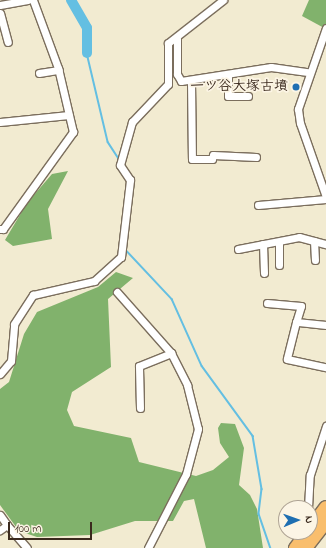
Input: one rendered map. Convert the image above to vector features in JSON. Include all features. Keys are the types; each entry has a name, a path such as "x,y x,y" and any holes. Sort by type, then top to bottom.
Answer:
{"highway":[{"path":"318,517 326,508"}],"street":[{"path":"0,4 32,0 59,70 73,132 3,230 0,229"},
{"path":"0,374 11,361 14,324 33,295 94,281 121,257 130,180 120,165 122,148 132,122 168,84 166,47 223,0"},
{"path":"0,13 8,42"},
{"path":"258,205 326,198 300,123 298,110 308,72 326,28"},
{"path":"177,39 177,74 181,81 228,75 271,67 308,72"},
{"path":"39,73 59,70"},
{"path":"228,75 228,96 248,96"},
{"path":"191,80 192,159 212,159 213,155 256,157"},
{"path":"0,122 69,115"},
{"path":"238,249 299,238 326,244"},
{"path":"314,241 315,260"},
{"path":"279,242 279,265"},
{"path":"263,244 264,273"},
{"path":"117,292 171,353 187,385 198,429 181,486 148,548"},
{"path":"267,303 301,306 287,359 326,367"},
{"path":"296,322 326,325"},
{"path":"140,408 139,366 171,353"},
{"path":"308,500 310,474 326,426"},
{"path":"0,515 27,548"},
{"path":"0,530 7,525"}],"green space":[{"path":"309,0 326,0 326,29 302,16"},
{"path":"68,171 48,209 52,239 13,246 5,240 27,203 52,174"},
{"path":"116,272 133,278 108,299 111,367 72,392 67,410 74,426 131,438 139,462 196,476 213,470 229,457 220,443 218,428 221,423 235,424 244,448 239,485 250,495 257,509 263,548 206,548 194,499 184,501 173,521 135,521 90,535 37,537 19,531 0,505 0,389 9,382 24,334 37,312 98,287"}],"waterway":[{"path":"71,0 87,28 87,53"},
{"path":"87,53 108,142 119,159"},
{"path":"125,249 172,299 202,366 253,436 262,489 259,514 271,548"}],"place":[{"name":"一ツ谷大塚古墳","path":"296,87"}]}
